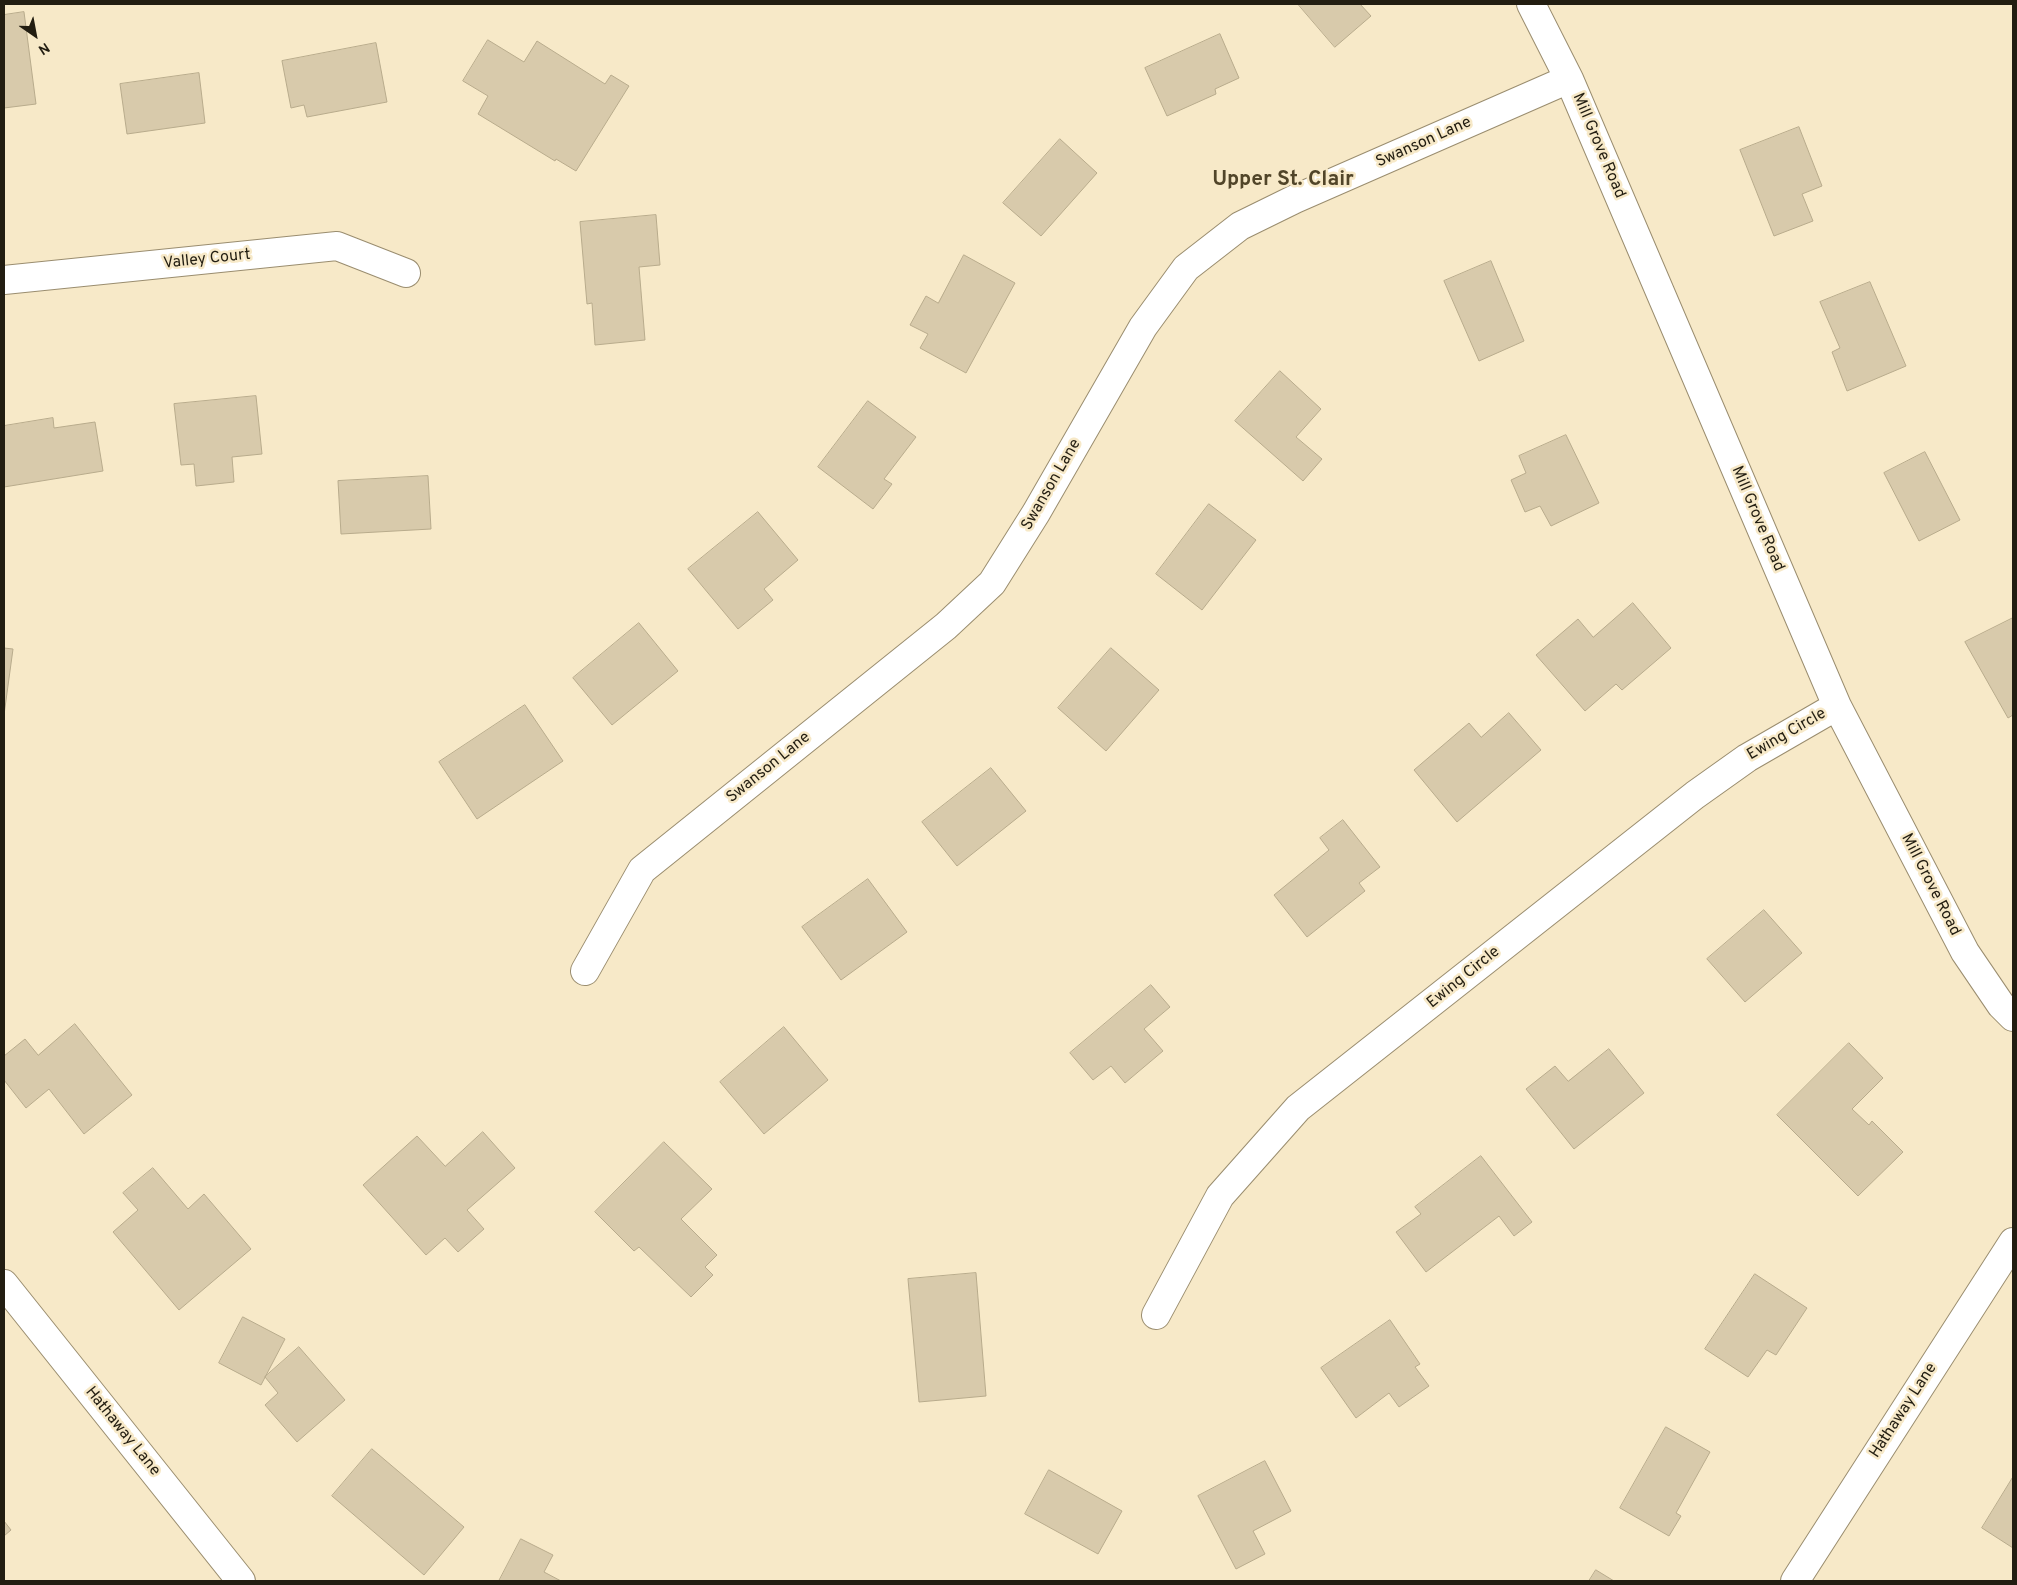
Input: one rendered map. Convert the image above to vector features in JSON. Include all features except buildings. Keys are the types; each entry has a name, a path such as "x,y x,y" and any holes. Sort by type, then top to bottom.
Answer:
{"street":[{"name":"Mill Grove Road","path":"1531,4 1569,80 1837,706 1965,952 2001,1005 2013,1017"},
{"name":"Swanson Lane","path":"585,971 642,870 946,626 992,583 1036,513 1143,327 1186,268 1240,226 1264,214 1569,80"},
{"name":"Valley Court","path":"4,280 337,246 406,273"},
{"name":"Ewing Circle","path":"1156,1314 1220,1196 1298,1108 1470,974 1536,918 1695,795 1747,758 1837,706"},
{"name":"Hathaway Lane","path":"1795,1581 2013,1242"},
{"name":"Hathaway Lane","path":"4,1284 241,1581"}],"district":[{"name":"Upper St. Clair","path":"1283,181"}]}
